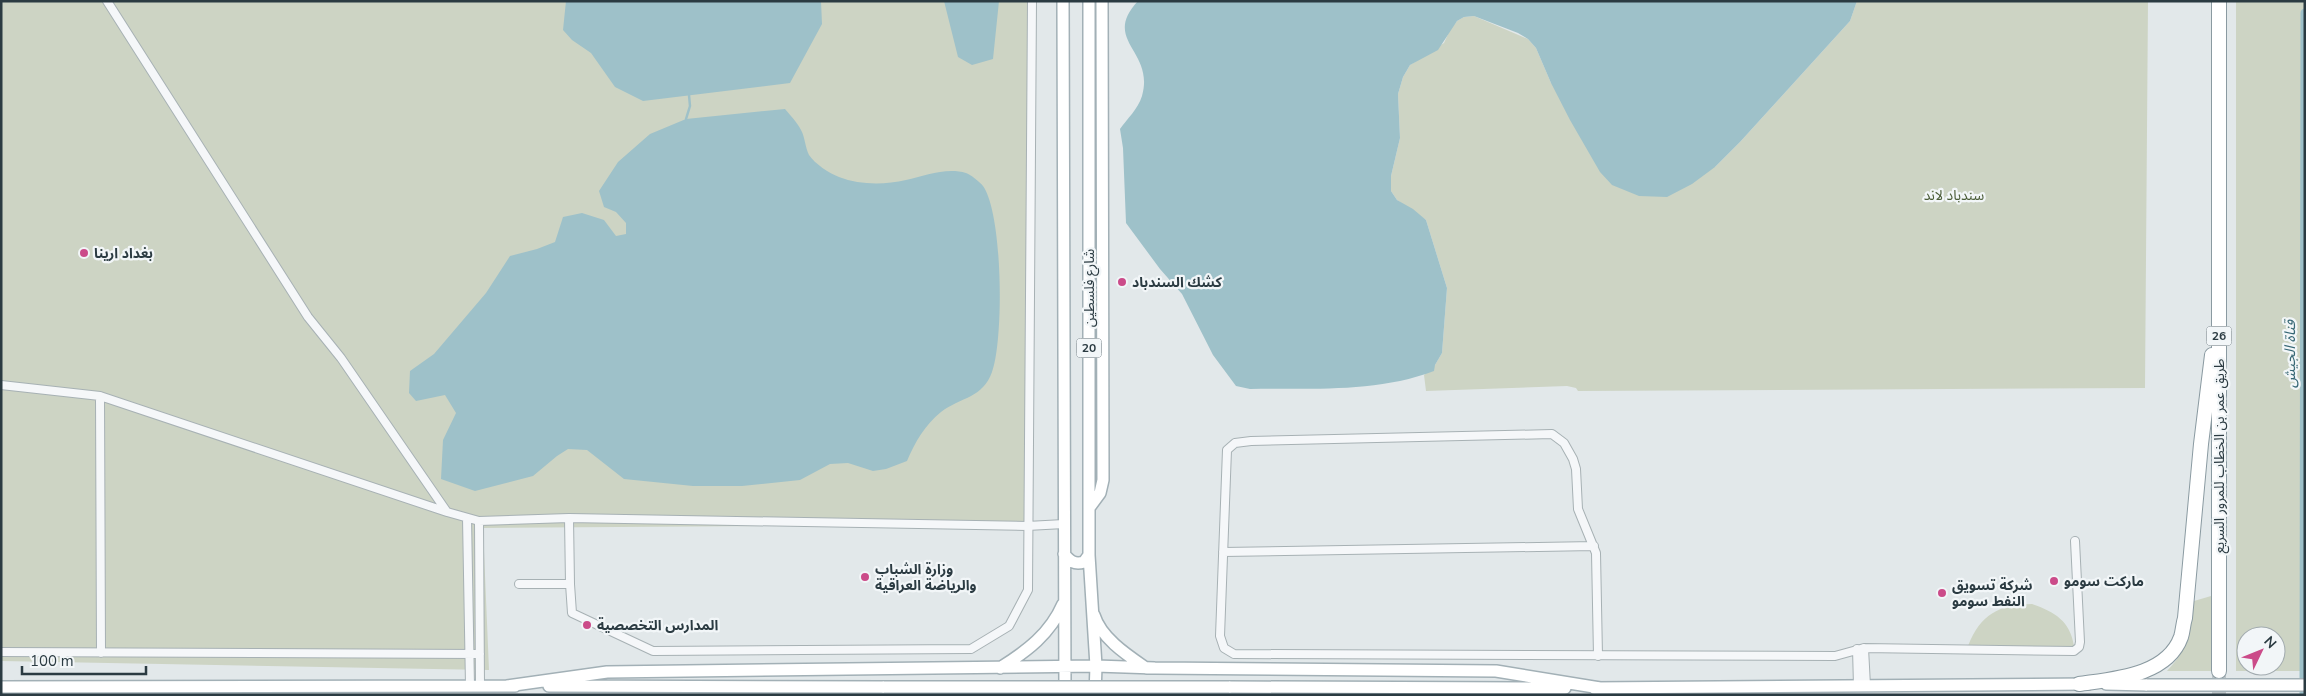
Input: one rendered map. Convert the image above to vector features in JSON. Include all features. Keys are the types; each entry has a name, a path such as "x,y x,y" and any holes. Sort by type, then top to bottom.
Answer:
{"highway":[{"name":"طريق عمر بن الخطاب للمرور السريع","path":"2219,1 2219,671"},
{"path":"2079,684 2133,675 2157,664 2173,649 2180,638 2185,618 2200,444 2219,298"}],"main road":[{"name":"شارع فلسطين","path":"1063,1 1065,695"},
{"name":"شارع فلسطين","path":"1089,1 1089,556 1096,666 1095,695"},
{"path":"1089,508 1100,494 1103,480 1102,1"},
{"path":"1089,258 1103,282"},
{"path":"1064,554 1071,562 1076,563 1084,562 1089,556"},
{"path":"1000,668 1038,641 1050,628 1064,600"},
{"path":"1091,602 1095,618 1102,630 1123,651 1146,668"},
{"path":"508,686 608,672 1096,666 1496,671 1600,688"},
{"path":"1,687 1600,688 2079,684 2305,685"}],"street":[{"path":"107,1 308,317 341,358 446,512"},
{"path":"569,518 572,613 652,651 971,649 1009,626 1028,590 1032,1"},
{"path":"1,385 100,396 446,512 479,520 569,518 1027,526 1064,524"},
{"path":"100,396 101,653"},
{"path":"1598,656 1596,553 1578,509 1576,469 1573,458 1564,443 1552,434 1251,441 1235,444 1228,450 1220,636 1224,648 1234,654 1598,656 1835,656 1860,648 2076,650 2080,642 2075,541"},
{"path":"467,518 469,654 475,686"},
{"path":"475,686 480,654 479,520"},
{"path":"1223,552 1594,546"},
{"path":"519,584 570,584"},
{"path":"1860,648 1862,686"},
{"path":"1,652 480,654"}],"green space":[{"path":"1,1 1036,1 1025,524 483,528 489,670 1,661"},
{"name":"سندباد لاند","path":"1857,1 2148,1 2145,388 1578,391 1576,388 1567,386 1426,391 1424,375 1435,365 1442,353 1447,288 1426,220 1397,200 1391,191 1391,176 1400,138 1398,94 1403,77 1410,65 1444,43 1457,21 1464,17 1474,16 1528,39 1536,48 1551,83 1715,167 1850,21"},
{"path":"2236,1 2305,1 2305,671 2286,671 2286,626 2236,626"},
{"path":"2211,596 2216,671 2167,671 2175,662 2188,639 2194,601"},
{"path":"2032,604 2048,610 2065,624 2072,637 2074,646 1968,646 1979,626 1992,613 2009,606"}],"water":[{"path":"566,1 821,1 822,24 790,83 643,101 615,87 591,53 572,40 563,30"},
{"path":"944,1 999,1 993,59 972,65 958,57"},
{"path":"1138,1 1857,1 1850,21 1740,142 1715,167 1692,184 1667,197 1639,196 1612,185 1600,172 1570,120 1536,48 1528,39 1518,33 1474,16 1464,17 1457,21 1438,50 1410,65 1403,77 1398,94 1400,138 1391,176 1391,191 1397,200 1413,209 1426,220 1447,288 1442,353 1435,365 1434,371 1412,378 1366,386 1320,389 1250,389 1236,386 1213,355 1182,294 1160,269 1126,223 1123,148 1120,129 1140,101 1144,80 1142,67 1126,37 1125,26 1128,15"},
{"path":"785,109 801,130 809,155 822,168 839,177 855,182 881,183 898,182 936,173 958,171 970,175 983,186 990,201 995,222 1000,278 1000,306 996,356 992,372 983,387 971,396 941,412 921,434 907,461 886,469 873,471 848,463 830,464 800,480 742,486 693,486 624,479 587,450 568,449 533,476 475,491 441,479 443,440 456,413 445,395 416,401 409,393 410,371 434,354 486,293 510,256 555,242 563,217 582,213 604,220 616,236 626,234 626,223 616,212 604,207 599,191 618,162 650,134 686,119"}],"waterway":[{"name":"قناة الجيش","path":"2304,695 2305,13"},
{"path":"686,119 690,106 689,95"}],"tunnel":[{"path":"2219,671 2219,695"}],"place":[{"name":"بغداد ارينا","path":"84,253"},
{"name":"كشك السندباد","path":"1122,282"},
{"name":"وزارة الشباب والرياضة العراقية","path":"865,577"},
{"name":"ماركت سومو","path":"2054,581"},
{"name":"شركة تسويق النفط سومو","path":"1942,593"},
{"name":"المدارس التخصصية","path":"587,625"}]}
